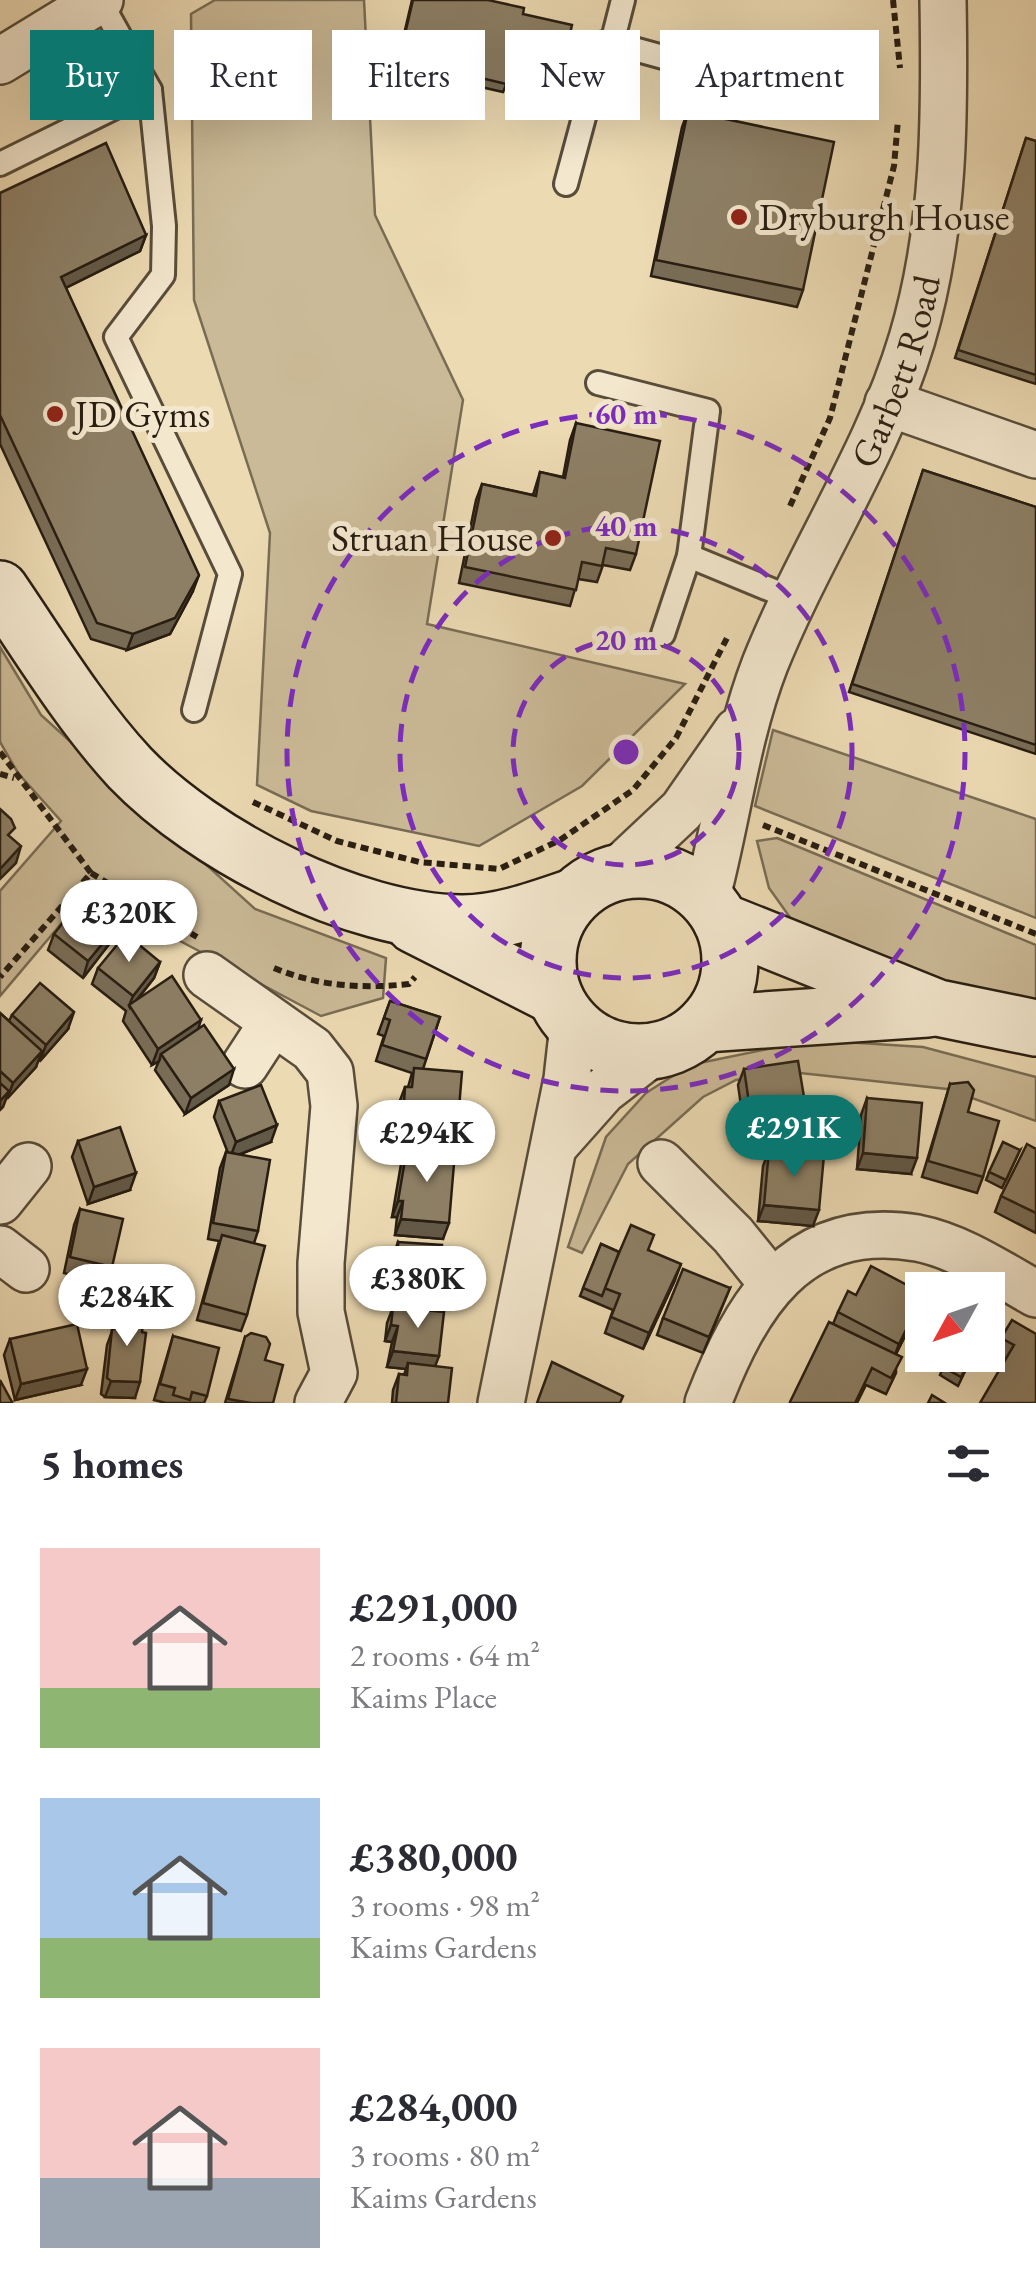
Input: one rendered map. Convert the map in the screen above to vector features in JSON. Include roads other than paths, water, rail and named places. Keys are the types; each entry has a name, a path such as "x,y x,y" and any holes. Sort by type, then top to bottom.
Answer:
{"street":[{"path":"0,62 100,0"},
{"name":"Garbett Road","path":"714,911 747,717 793,599 888,403 912,340 938,226 943,0"},
{"path":"888,403 1036,455"},
{"path":"0,589 68,690 132,769 236,852 424,932 563,1010 615,1050 655,1052"},
{"name":"Garbett Road","path":"595,885 682,810 747,717"},
{"path":"424,932 526,913 595,885 647,870 670,876 714,911 938,1008 1036,1028"},
{"path":"501,1403 554,1147 563,1010 548,972 548,945 562,912 595,885"},
{"path":"554,1147 603,1091 655,1052 680,1043 706,1024 720,1004 730,972 714,911"},
{"path":"204,957 273,1022 312,1048 330,1072 334,1106 321,1296 334,1372 318,1403"},
{"path":"706,1024 938,1008"},
{"path":"245,1065 273,1022"},
{"path":"662,1164 733,1235 770,1282"},
{"path":"0,1201 28,1166"},
{"path":"708,1403 746,1317 770,1282 799,1260 854,1236 917,1238 961,1254 1036,1294"}],"lane":[{"path":"100,0 117,30"},
{"path":"615,30 623,0"},
{"path":"0,164 89,120"},
{"path":"153,120 164,226 162,276 116,337 230,574 194,710"},
{"path":"566,184 583,120"},
{"path":"598,382 708,411 689,556 663,634"},
{"path":"689,556 793,599"}],"place":[{"name":"Dryburgh House","path":"739,217"},
{"name":"JD Gyms","path":"55,414"},
{"name":"Struan House","path":"553,538"}]}
